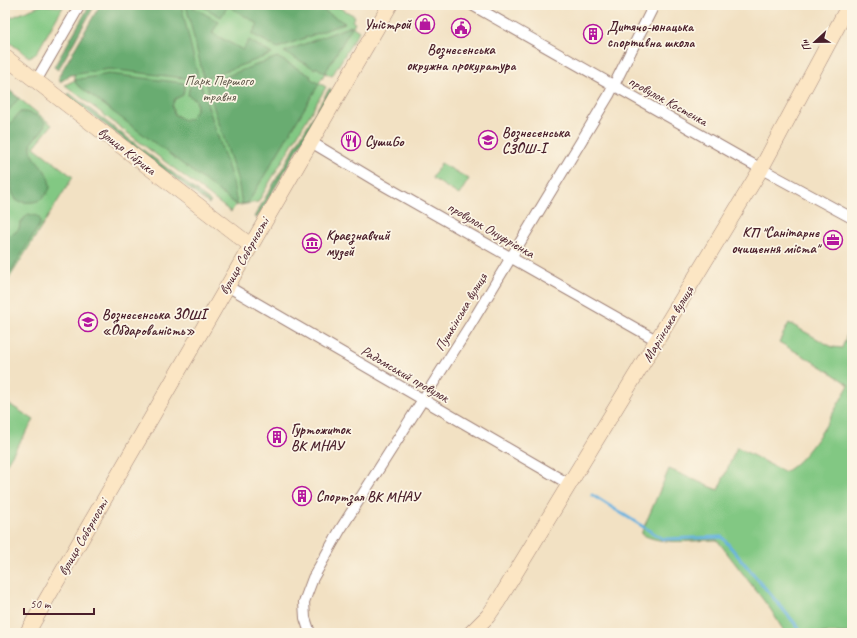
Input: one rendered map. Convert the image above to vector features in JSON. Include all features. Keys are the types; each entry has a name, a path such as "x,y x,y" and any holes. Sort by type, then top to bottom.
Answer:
{"main road":[{"name":"вулиця Соборності","path":"27,633 390,5"},
{"name":"Маріїнська вулиця","path":"471,633 488,616 497,603 658,341 761,169 849,5"},
{"name":"вулиця Кібрика","path":"5,57 250,245"}],"street":[{"path":"36,81 80,5"},
{"name":"провулок Костенка","path":"472,5 761,169 852,218"},
{"name":"Пушкінська вулиця","path":"310,633 305,618 304,602 313,578 340,530 423,401 609,95 612,85 654,5"},
{"name":"провулок Онуфрієнка","path":"311,142 510,258 658,341"},
{"name":"Радомський провулок","path":"227,286 423,401 570,484"}],"green space":[{"path":"42,5 63,7 36,54 29,57 5,39 5,20"},
{"path":"90,5 95,5 58,70 54,67"},
{"path":"100,5 181,5 199,80 109,69 71,75 60,82 59,76"},
{"name":"Парк Першого травня","path":"114,5 328,5 334,9 336,6 355,16 352,21 355,23 353,27 359,31 332,76 325,73 319,83 326,87 258,202 235,206 231,212 65,85 75,80 74,75"},
{"path":"186,5 189,5 219,22 212,33 243,50 249,40 272,54 204,79"},
{"path":"200,5 314,5 345,23 278,48 252,34 258,24 228,6 221,17"},
{"path":"351,26 352,27 325,73 316,67 315,69 284,52"},
{"path":"277,57 311,76 310,78 319,84 248,203 242,204 238,181 206,84"},
{"path":"109,74 185,83 183,95 175,99 172,106 174,114 184,120 191,118 197,108 196,100 188,95 190,84 201,85 233,182 237,205 76,84 75,80"},
{"path":"5,87 52,125 34,147 73,177 5,285"},
{"path":"5,87 19,98 5,115"},
{"path":"329,89 332,91 257,218 254,217"},
{"path":"69,93 211,202 209,204 67,96"},
{"path":"20,112 34,114 45,122 45,126 31,144 31,148 34,157 47,174 50,188 44,197 32,202 17,201 13,195 11,186 11,171 9,167 5,167 5,130"},
{"path":"441,163 469,179 459,195 432,178"},
{"path":"28,214 38,216 40,224 5,281 5,236 13,234 19,229 20,223"},
{"path":"852,321 852,633 785,633 771,610 717,540 669,541 650,538 641,534 669,469 718,490 737,447 784,472 794,466 803,457 829,421 849,385 824,368 779,342 789,323 832,347 842,348"},
{"path":"9,404 34,420 5,466 5,410"}],"waterway":[{"path":"592,495 663,539 722,537 803,633"}],"place":[{"name":"Уністрой","path":"425,24"},
{"name":"Вознесенська окружна прокуратура","path":"461,28"},
{"name":"Дитячо-юнацька спортивна школа","path":"593,34"},
{"name":"Вознесенська СЗОШ-І","path":"488,140"},
{"name":"СушиGo","path":"351,141"},
{"name":"КП \"Санітарне очищення міста\"","path":"833,240"},
{"name":"Краєзнавчий музей","path":"312,243"},
{"name":"Вознесенська ЗОШІ «Обдарованість»","path":"88,322"},
{"name":"Гуртожиток ВК МНАУ","path":"277,437"},
{"name":"Спортзал ВК МНАУ","path":"302,496"}]}
